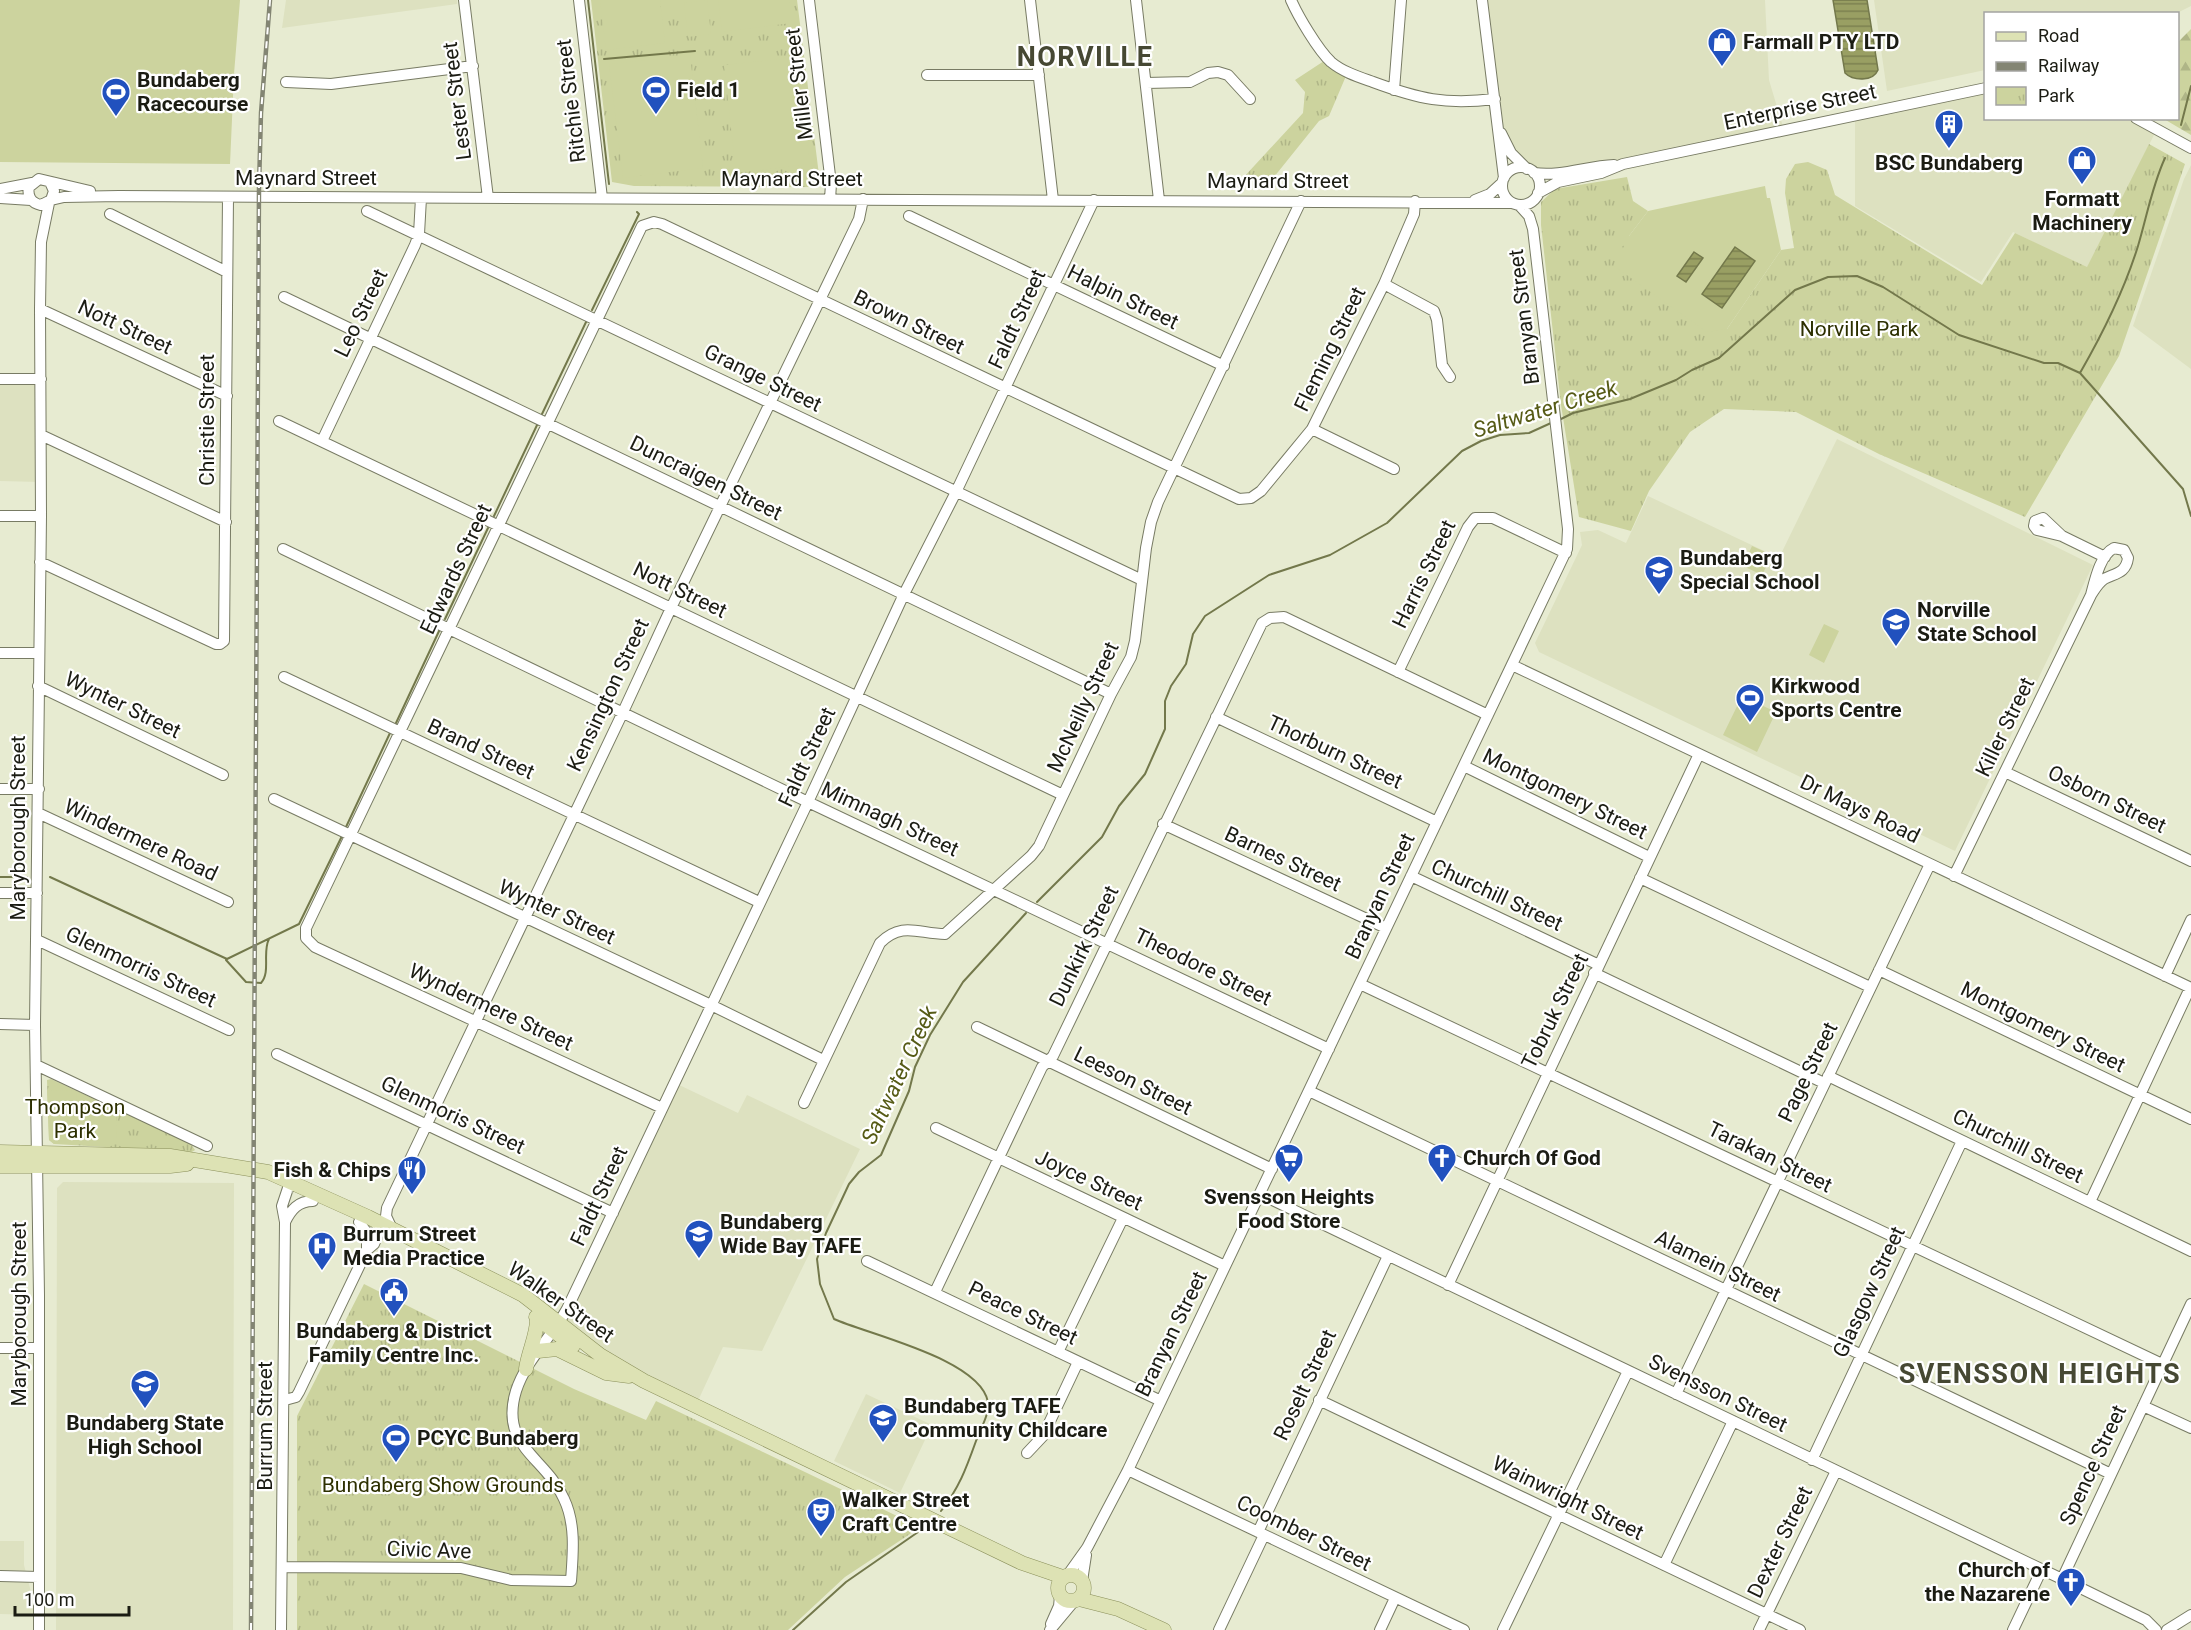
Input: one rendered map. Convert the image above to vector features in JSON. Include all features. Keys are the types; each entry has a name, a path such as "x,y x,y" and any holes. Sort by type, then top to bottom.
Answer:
{"main road":[{"name":"Walker Street","path":"0,1152 38,1159 170,1166 204,1162 268,1172 313,1201 375,1224 504,1294 537,1317 556,1326 600,1356 644,1381 1022,1563 1065,1576"},
{"name":"Walker Street","path":"0,1166 38,1159"},
{"name":"Walker Street","path":"292,1186 523,1295 583,1355 644,1381"},
{"path":"526,1369 528,1353 537,1327 537,1317"},
{"path":"538,1351 557,1349 606,1373 628,1376"},
{"name":"Walker Street","path":"1022,1563 1054,1586 1059,1594"},
{"path":"1118,1609 1077,1600 1067,1601 1059,1594 1058,1584 1065,1576 1075,1575 1118,1609 1164,1630"},
{"path":"1077,1600 1084,1592 1083,1583"}],"street":[{"name":"Lester Street","path":"464,0 488,198"},
{"name":"Ritchie Street","path":"579,0 602,198"},
{"name":"Miller Street","path":"809,0 831,184 830,199"},
{"path":"1030,0 1053,200"},
{"path":"1136,0 1160,200"},
{"path":"1291,0 1332,63 1347,72 1394,90 1441,102 1495,99"},
{"path":"1394,90 1401,0"},
{"path":"1482,0 1504,194 1515,204 1529,203 1537,195 1539,182 1511,153 1498,127"},
{"path":"286,82 331,84 473,66"},
{"path":"1146,82 1190,82 1208,73 1218,72 1228,75 1250,99"},
{"path":"927,75 1038,75"},
{"name":"Enterprise Street","path":"1530,171 1554,175 1599,165 1623,164 1984,88"},
{"path":"2140,120 2191,148"},
{"name":"Enterprise Street","path":"1537,195 1558,182 1600,173 1623,164"},
{"path":"1503,180 1516,168 1530,171"},
{"path":"0,189 42,179 50,182 54,191 50,201 41,205 32,201 0,198"},
{"name":"Maynard Street","path":"1466,202 1490,194 1503,180"},
{"name":"Maynard Street","path":"50,182 119,196"},
{"path":"32,183 28,191 32,201"},
{"name":"Branyan Street","path":"1533,230 1537,195"},
{"name":"Maynard Street","path":"50,201 64,196 119,196 1416,201 1515,204"},
{"name":"Christie Street","path":"40,562 216,644 222,643 225,638 228,197"},
{"name":"Leo Street","path":"322,441 419,234 421,198"},
{"name":"Kensington Street","path":"387,1208 671,608 820,300 858,219 863,199"},
{"name":"Faldt Street","path":"572,1581 572,1535 568,1507 556,1483 524,1449 514,1425 514,1401 526,1369 556,1326 613,1213 904,594 956,492 1094,200"},
{"name":"Maryborough Street","path":"32,201 38,216 41,242 39,789 35,1025 38,1159 39,1630"},
{"name":"Maryborough Street","path":"41,242 50,201"},
{"name":"McNeilly Street","path":"804,1103 880,943 895,932 908,930 945,934 1040,846 1111,694 1131,657 1151,522 1158,502 1301,201"},
{"name":"Fleming Street","path":"1251,498 1261,490 1312,429 1384,284 1414,214 1416,201"},
{"name":"Branyan Street","path":"1065,1576 1087,1548 1128,1470 1566,553 1569,537 1533,230 1529,216 1515,204"},
{"name":"Grange Street","path":"367,211 1142,580"},
{"path":"110,214 227,272"},
{"name":"Halpin Street","path":"909,216 1224,366"},
{"name":"Brown Street","path":"650,223 662,224 1239,499 1251,498"},
{"name":"Edwards Street","path":"306,938 306,928 596,320 640,229 650,223"},
{"path":"1384,284 1434,311 1442,365 1450,377"},
{"name":"Duncraigen Street","path":"284,297 1111,694"},
{"name":"Nott Street","path":"40,309 227,396"},
{"path":"0,379 40,379"},
{"name":"Nott Street","path":"279,421 1063,795"},
{"path":"1312,429 1394,469"},
{"path":"41,435 226,522"},
{"path":"0,516 41,516"},
{"name":"Harris Street","path":"1398,672 1468,527 1475,518 1492,518 1566,553"},
{"path":"2062,536 2105,557 2111,549 2117,547 2126,552 2127,562 2121,572 2102,581 2091,595"},
{"name":"Mimnagh Street","path":"283,549 994,890"},
{"name":"Killer Street","path":"1954,876 2091,595 2105,557"},
{"name":"Dunkirk Street","path":"935,1292 1042,1067 1053,1056 1108,944 1163,824 1259,627 1270,618 1284,617 1398,672"},
{"path":"0,653 38,653"},
{"name":"Dr Mays Road","path":"1512,665 2191,988"},
{"path":"1398,672 1488,715"},
{"name":"Brand Street","path":"284,677 759,902"},
{"name":"Wynter Street","path":"38,686 223,775"},
{"name":"Thorburn Street","path":"1216,717 1437,822"},
{"name":"Tobruk Street","path":"1448,1285 1699,754"},
{"name":"Montgomery Street","path":"1464,766 1649,857"},
{"name":"Osborn Street","path":"2005,772 2191,861"},
{"path":"0,789 39,789"},
{"name":"Wynter Street","path":"274,799 823,1060"},
{"name":"Windermere Road","path":"38,813 228,902"},
{"name":"Barnes Street","path":"1163,824 1386,928"},
{"name":"Page Street","path":"1676,1394 1930,864"},
{"name":"Churchill Street","path":"1412,876 1826,1080 1962,1141 2191,1251"},
{"path":"1640,878 1870,987"},
{"name":"Theodore Street","path":"994,890 1329,1049"},
{"path":"0,893 37,893"},
{"path":"2165,976 2191,920"},
{"name":"Wyndermere Street","path":"306,938 315,946 662,1108"},
{"name":"Glenmorris Street","path":"37,940 229,1030"},
{"name":"Montgomery Street","path":"1879,970 2191,1119"},
{"name":"Tarakan Street","path":"1360,984 2162,1364"},
{"path":"2090,1202 2191,988"},
{"path":"0,1024 35,1025"},
{"name":"Leeson Street","path":"977,1027 1272,1169"},
{"name":"Glenmoris Street","path":"277,1054 613,1213"},
{"path":"36,1065 207,1146"},
{"name":"Alamein Street","path":"1309,1091 2111,1474"},
{"name":"Joyce Street","path":"936,1128 1226,1266"},
{"name":"Glasgow Street","path":"1812,1460 1962,1141"},
{"name":"Burrum Street","path":"281,1630 285,1400 285,1222 282,1206 292,1186"},
{"name":"Svensson Street","path":"1260,1194 2042,1569 2143,1625 2157,1630"},
{"path":"285,1222 290,1212 297,1206 313,1201"},
{"path":"375,1224 387,1218 387,1208"},
{"path":"367,1250 367,1233 387,1208"},
{"path":"1058,1352 1123,1218"},
{"path":"285,1400 296,1398 367,1250 374,1244 375,1224"},
{"name":"Roselt Street","path":"1219,1630 1319,1400 1388,1256"},
{"name":"Peace Street","path":"867,1261 1161,1401"},
{"name":"Spence Street","path":"2062,1579 2191,1304"},
{"path":"0,1348 39,1348"},
{"path":"1027,1453 1043,1436 1078,1362"},
{"path":"1503,1630 1628,1371"},
{"name":"Wainwright Street","path":"1319,1400 1800,1630"},
{"path":"2143,1406 2191,1428"},
{"path":"1664,1565 1733,1421"},
{"name":"Coomber Street","path":"1128,1470 1464,1630"},
{"name":"Dexter Street","path":"1759,1630 1836,1471"},
{"name":"Branyan Street","path":"1083,1583 1087,1548"},
{"name":"Civic Ave","path":"283,1567 461,1568 512,1580 572,1581"},
{"path":"2013,1630 2042,1569"},
{"path":"0,1576 39,1576"},
{"path":"1049,1630 1059,1606 1059,1594"},
{"path":"1380,1630 1395,1598"},
{"path":"1049,1630 1077,1600"},
{"path":"2167,1630 2191,1615"}],"shaded area":[{"path":"286,0 457,0 457,4 282,28"},
{"path":"1483,0 1765,0 1769,80 1784,130 1555,179 1532,176 1515,165 1502,144"},
{"path":"1833,0 1867,0 1878,70 1872,77 1858,79 1845,73"},
{"path":"1874,0 2191,0 2191,6 2179,12 1984,12 1984,70 1887,91"},
{"path":"1984,87 1984,120 2140,120 2157,129 2087,268 2013,232 1981,282 1855,206 1855,115"},
{"path":"2191,165 2191,369 2133,326 2184,179"},
{"path":"1735,247 1755,261 1722,308 1702,294"},
{"path":"1694,252 1703,258 1686,282 1677,276"},
{"path":"0,380 40,380 40,482 0,481"},
{"name":"Norville State School","path":"1837,439 2093,565 1955,851 1539,652 1535,643 1582,545 1580,532 1598,530 1626,543 1648,496 1779,558"},
{"name":"Bundaberg Wide Bay TAFE","path":"675,1083 738,1113 747,1095 860,1149 762,1351 723,1347 696,1405 644,1380 560,1322"},
{"name":"Bundaberg State High School","path":"63,1182 234,1183 233,1630 56,1630 57,1188"},
{"name":"Bundaberg TAFE Community Childcare","path":"866,1394 932,1425 900,1493 834,1461"},
{"path":"0,1541 24,1541 24,1565 37,1615 0,1614"}],"green space":[{"name":"Bundaberg Racecourse","path":"0,0 240,0 230,164 0,162"},
{"path":"591,0 797,0 819,175 814,187 634,186 612,182"},
{"path":"600,0 660,0 665,43 606,50"},
{"path":"707,0 711,34 688,37 684,3"},
{"path":"718,0 789,0 792,23 722,32"},
{"path":"2191,29 2191,135 2166,120 2179,120 2179,41"},
{"name":"Field 1","path":"690,55 703,168 623,178 609,64"},
{"path":"798,57 810,164 736,173 724,65"},
{"path":"1324,61 1346,76 1329,116 1319,121 1274,177 1243,178 1303,113 1305,92 1295,80"},
{"name":"Norville Park","path":"2149,144 2185,164 2119,356 2025,517 1879,454 1796,412 1724,409 1690,432 1649,491 1631,531 1579,517 1561,405 1541,225 1541,202 1555,189 1627,177 1633,201 1648,211 1629,236 1727,329 1781,250 1794,248 1785,193 1786,179 1795,164 1808,162 1827,170 1835,195 1982,285 2015,233 2087,267"},
{"path":"1765,186 1767,198 1770,198 1781,250 1727,329 1707,332 1614,266 1629,236 1648,211"},
{"path":"1752,546 1772,555 1762,575 1743,566"},
{"path":"1824,624 1839,631 1824,663 1809,655"},
{"name":"Kirkwood Sports Centre","path":"1742,696 1776,712 1757,752 1723,735"},
{"name":"Thompson Park","path":"51,1079 191,1144 195,1150 192,1152 54,1144 49,1140 47,1080"},
{"path":"47,1090 76,1091 77,1111 116,1112 117,1144 54,1144 49,1140"},
{"name":"Bundaberg Show Grounds","path":"364,1284 574,1389 646,1420 656,1401 918,1526 910,1534 845,1577 788,1630 297,1630 297,1416"}],"waterway":[{"path":"588,0 609,184"},
{"path":"604,59 695,51"},
{"path":"2181,125 2191,86"},
{"path":"2080,373 2120,295 2138,246 2165,158"},
{"path":"592,310 639,214 637,212"},
{"name":"Saltwater Creek","path":"1559,420 1573,413 1630,399 1676,380 1719,358 1795,290 1828,277 1857,276 1883,287 1959,335 2044,363 2058,363 2080,373 2183,489 2191,516"},
{"path":"542,414 587,320"},
{"path":"494,516 538,423"},
{"name":"Saltwater Creek","path":"1037,902 1102,837 1119,806 1145,774 1165,729 1165,701 1171,686 1186,664 1193,634 1205,616 1269,575 1330,555 1387,523 1462,451 1481,441 1500,435 1529,433 1551,423"},
{"path":"445,619 488,528"},
{"path":"396,723 440,629"},
{"path":"346,827 390,733"},
{"path":"50,877 227,959 299,924 342,836"},
{"path":"0,877 27,877"},
{"name":"Saltwater Creek","path":"941,1511 962,1478 986,1416 988,1402 981,1387 966,1373 945,1361 834,1319 820,1284 817,1259 826,1233 849,1184 859,1172 881,1155 930,1035 963,982 1026,913"},
{"path":"226,960 246,982 261,983 265,973 269,939"},
{"name":"Saltwater Creek","path":"793,1630 846,1582 921,1530"}],"railway":[{"path":"251,1630 259,187 261,113 270,0"}],"place":[{"name":"Farmall PTY LTD","path":"1722,68"},
{"name":"Field 1","path":"656,116"},
{"name":"Bundaberg Racecourse","path":"116,118"},
{"name":"BSC Bundaberg","path":"1949,150"},
{"name":"Formatt Machinery","path":"2082,186"},
{"name":"Bundaberg Special School","path":"1659,596"},
{"name":"Norville State School","path":"1896,648"},
{"name":"Kirkwood Sports Centre","path":"1750,724"},
{"name":"Svensson Heights Food Store","path":"1289,1184"},
{"name":"Church Of God","path":"1442,1184"},
{"name":"Fish & Chips","path":"412,1196"},
{"name":"Bundaberg Wide Bay TAFE","path":"699,1260"},
{"name":"Burrum Street Media Practice","path":"322,1272"},
{"name":"Bundaberg & District Family Centre Inc.","path":"394,1318"},
{"name":"Bundaberg State High School","path":"145,1410"},
{"name":"Bundaberg TAFE Community Childcare","path":"883,1444"},
{"name":"PCYC Bundaberg","path":"396,1464"},
{"name":"Walker Street Craft Centre","path":"821,1538"},
{"name":"Church of the Nazarene","path":"2071,1608"}],"district":[{"name":"NORVILLE","path":"1085,57"},
{"name":"SVENSSON HEIGHTS","path":"2040,1374"}]}
